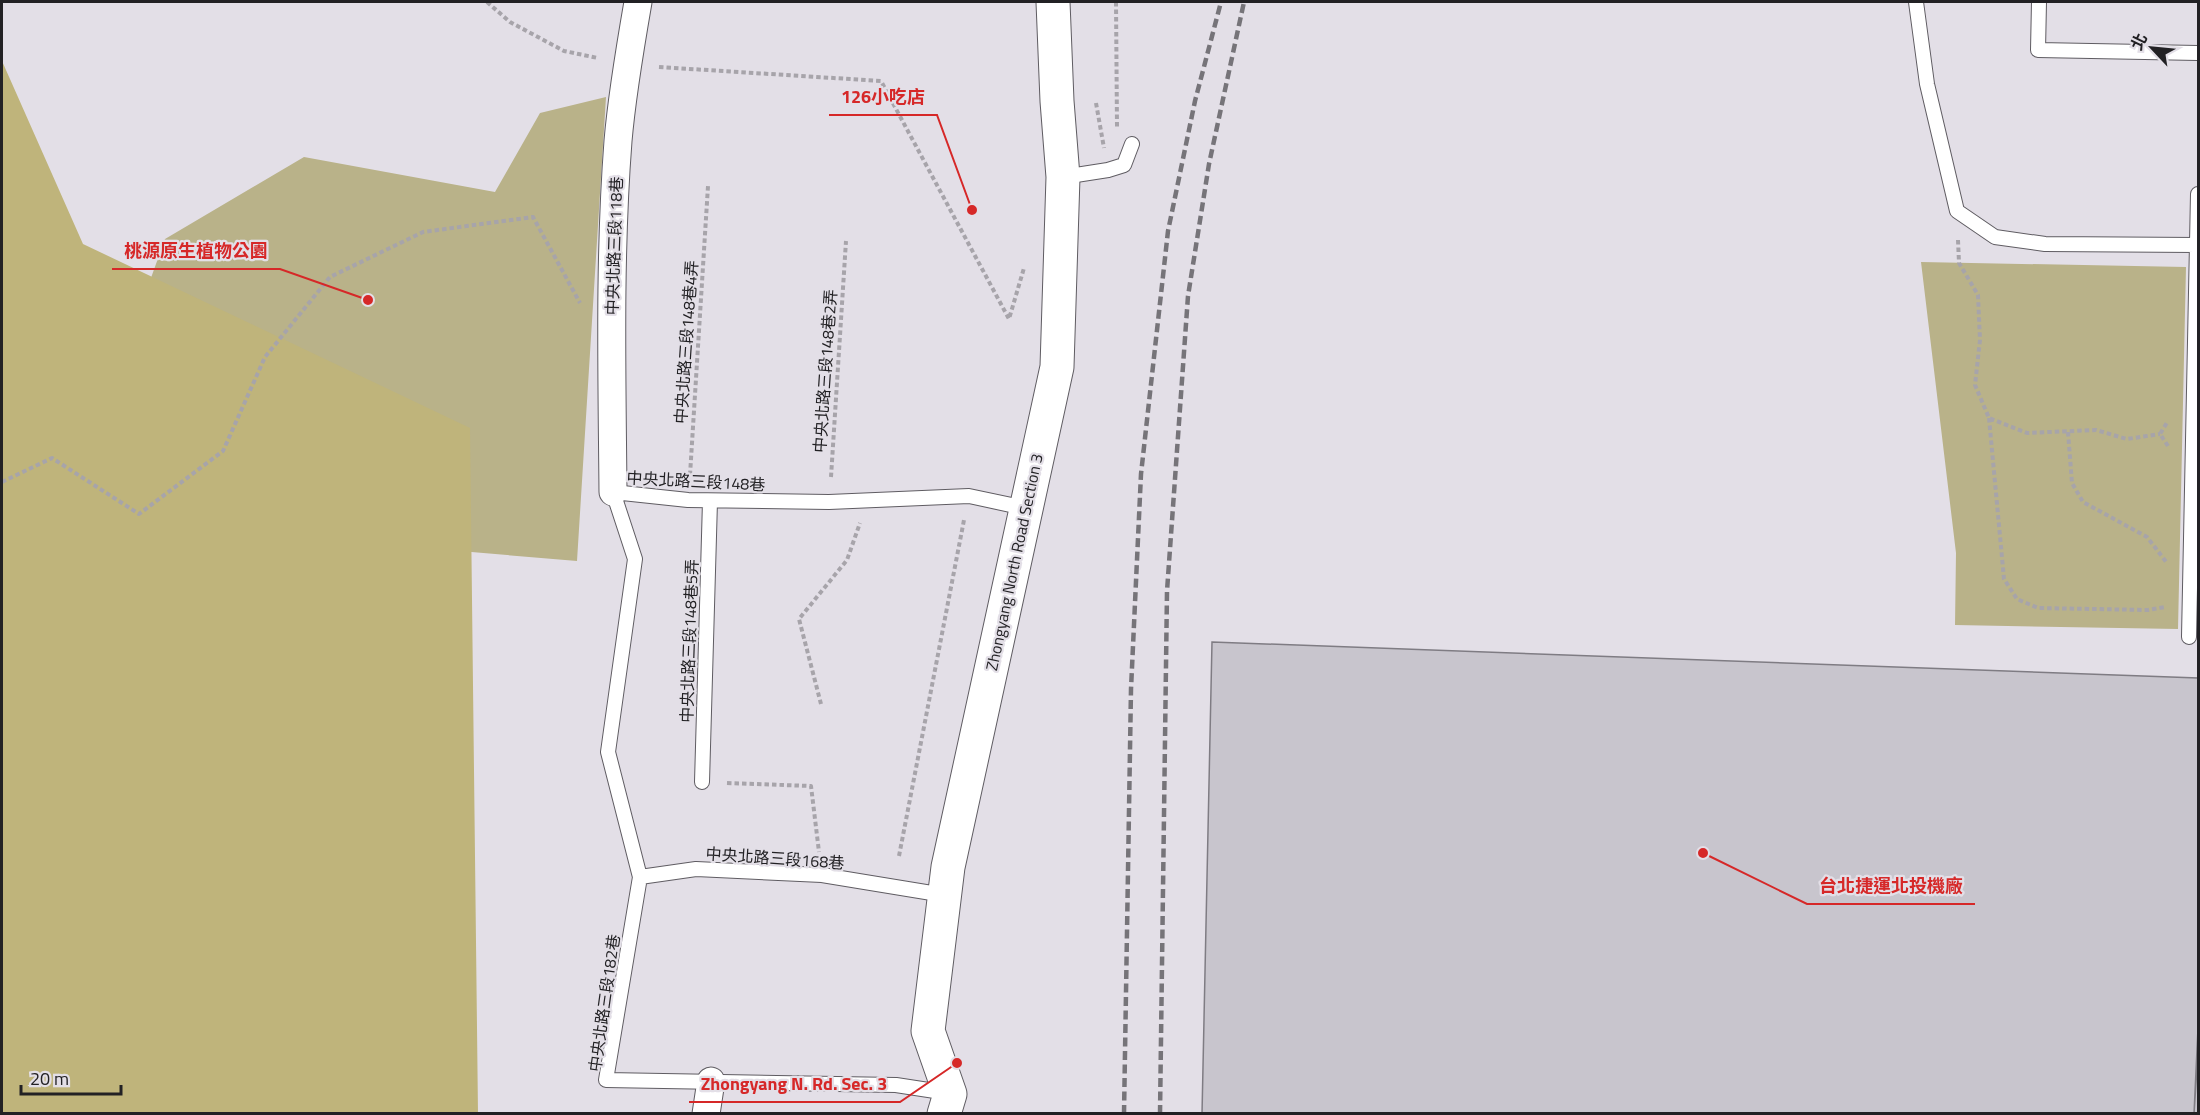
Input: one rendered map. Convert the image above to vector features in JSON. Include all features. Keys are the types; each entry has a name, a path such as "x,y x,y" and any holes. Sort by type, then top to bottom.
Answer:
{"street":[{"name":"中央北路三段118巷","path":"613,492 612,320 618,141 627,65 638,2"},
{"name":"Zhongyang North Road Section 3","path":"947,1104 927,1031 948,867 1057,367 1063,177 1053,2"},
{"path":"706,1113 711,1082"}],"lane":[{"path":"1916,2 1927,84 1957,211 1995,237 2045,244 2198,245"},
{"path":"2039,2 2038,50 2199,53"},
{"path":"1063,177 1108,170 1124,165 1132,144"},
{"path":"2189,637 2196,450 2199,194"},
{"name":"中央北路三段148巷","path":"640,877 608,752 635,559 613,492 710,501 829,502 969,496 1025,508"},
{"name":"中央北路三段148巷5弄","path":"702,782 710,501"},
{"name":"中央北路三段168巷","path":"640,877 696,869 822,874 944,895"},
{"name":"中央北路三段182巷","path":"640,877 606,1080 896,1085 947,1104"}],"path":[{"path":"487,2 510,22 564,51 627,65 881,81 1009,320 1025,264"},
{"path":"1116,2 1117,133"},
{"path":"1096,103 1103,148 1110,146"},
{"name":"中央北路三段148巷4弄","path":"688,500 708,186"},
{"path":"1957,211 1959,263 1978,295 1980,340 1975,384 1989,418 2004,579 2017,599 2038,608 2148,610 2190,601 2171,568 2146,537 2083,502 2072,483 2068,432"},
{"path":"2,482 52,458 139,514 223,451 265,357 330,277 423,232 532,217 583,308 612,320"},
{"name":"中央北路三段148巷2弄","path":"829,502 846,241"},
{"path":"1989,418 2027,433 2096,430 2127,439 2160,434"},
{"path":"821,704 799,619 847,560 868,500"},
{"path":"899,856 966,513"},
{"path":"702,782 811,786 822,874"}],"shaded area":[{"path":"2,61 83,244 470,428 478,1113 2,1113"},
{"path":"606,97 577,561 365,543 121,361 165,239 304,157 495,192 540,113"},
{"path":"1921,262 2186,267 2178,629 1955,625 1956,553"}],"building":[{"path":"1212,642 2198,678 2198,1028 2194,1114 1202,1114"},
{"path":"2198,1052 2198,1114 2194,1114"}],"railway":[{"path":"1124,1114 1131,689 1141,474 1168,231 1195,101 1221,2"},
{"path":"1160,1114 1167,591 1188,296 1209,164 1244,2"}],"place":[{"name":"126小吃店","path":"972,210"},
{"name":"桃源原生植物公園","path":"368,300"},
{"name":"台北捷運北投機廠","path":"1703,853"},
{"name":"Zhongyang N. Rd. Sec. 3","path":"957,1063"}]}
